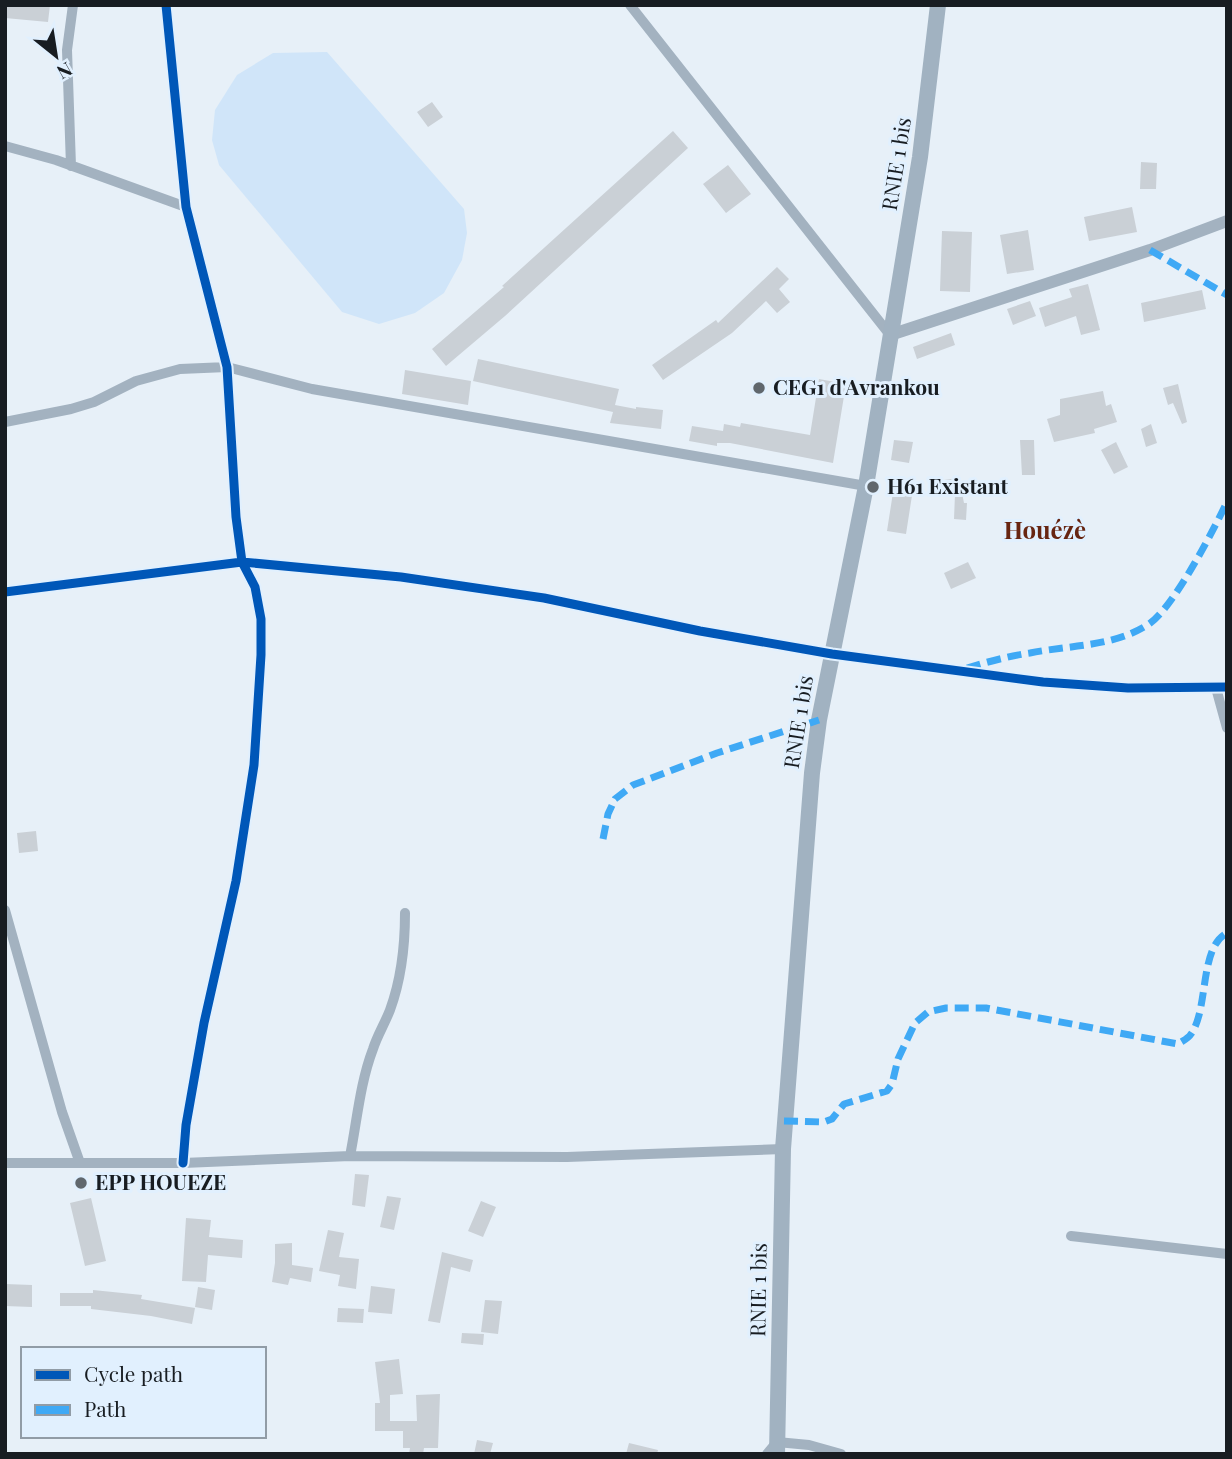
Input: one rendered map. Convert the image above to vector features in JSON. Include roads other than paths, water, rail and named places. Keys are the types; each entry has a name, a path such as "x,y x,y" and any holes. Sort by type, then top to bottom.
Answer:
{"main road":[{"name":"RNIE 1 bis","path":"773,1450 783,1149 812,773 819,720 866,486 920,157 938,5"}],"street":[{"path":"71,166 67,50 73,5"},
{"path":"166,5 186,207 227,368 236,517 242,562 255,587 261,619 254,765 236,881 204,1023 186,1125 183,1163"},
{"path":"630,5 890,335 1150,250 1227,221"},
{"path":"5,146 71,166 186,207"},
{"path":"5,422 71,409 94,402 136,381 180,369 227,368 312,389 866,486"},
{"path":"5,592 242,562 401,577 544,598 699,631 832,654 1043,682 1128,688 1221,687 1227,728"},
{"path":"5,910 62,1112 80,1163"},
{"path":"350,1156 370,1060 394,996 404,947 405,913"},
{"path":"5,1163 183,1163 350,1156 567,1157 783,1149"},
{"path":"1071,1236 1227,1254"},
{"path":"773,1450 809,1445 841,1454"}],"place":[{"name":"CEG1 d'Avrankou","path":"759,388"},
{"name":"H61 Existant","path":"873,487"},
{"name":"EPP HOUEZE","path":"81,1183"}],"district":[{"name":"Houézè","path":"1045,531"}]}
